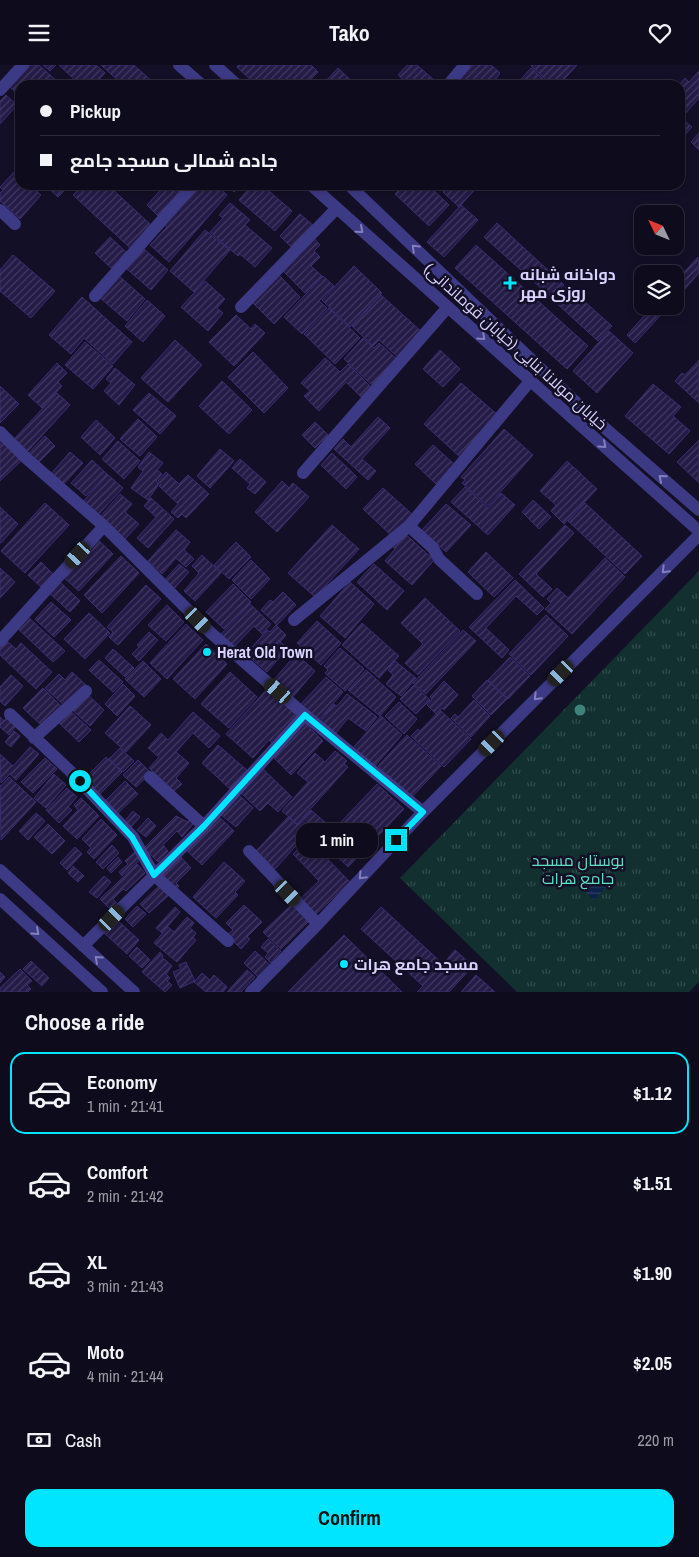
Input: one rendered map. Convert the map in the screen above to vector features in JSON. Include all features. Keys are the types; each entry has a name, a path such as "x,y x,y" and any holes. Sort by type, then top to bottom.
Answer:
{"street":[{"path":"0,90 22,65"},
{"path":"179,65 196,80"},
{"path":"215,65 232,80"},
{"path":"452,80 464,66"},
{"path":"95,296 189,190"},
{"name":"خیابان مولانا بنایی (خیابان قوماندانی)","path":"316,190 699,531"},
{"name":"خیابان مولانا بنایی (خیابان قوماندانی)","path":"359,190 583,409 699,510"},
{"path":"241,307 336,209"},
{"path":"0,210 15,223"},
{"path":"303,473 448,307"},
{"path":"294,620 409,526 530,380"},
{"path":"0,432 26,458 104,526 211,633 305,715 423,812"},
{"path":"0,641 104,526"},
{"path":"409,526 433,548 439,559 477,594"},
{"path":"251,992 423,812 699,535"},
{"path":"34,738 86,691"},
{"path":"10,714 70,771 132,837 154,875 228,941"},
{"path":"83,946 204,826 305,715"},
{"path":"150,777 204,826"},
{"path":"249,851 318,924"},
{"path":"0,870 134,992"},
{"path":"0,899 102,992"}],"green space":[{"name":"بوستان مسجد جامع هرات","path":"699,571 699,982 689,992 517,992 400,878"}],"water":[{"path":"601,872 611,882 594,900 584,891"}],"building":[{"path":"28,65 39,65 56,80 15,80 15,92 9,86"},
{"path":"43,65 56,65 50,71"},
{"path":"59,65 96,65 105,73 99,80 75,80"},
{"path":"101,65 134,65 150,80 118,80"},
{"path":"238,65 311,65 318,72 310,80 251,80 237,67"},
{"path":"407,65 417,65 434,80 404,80 398,75"},
{"path":"469,65 491,65 500,73 495,80 456,80"},
{"path":"577,65 564,80 546,80 531,66"},
{"path":"338,68 351,80 327,80"},
{"path":"531,68 544,80 520,80"},
{"path":"699,71 699,98 685,114 685,80 683,80 685,78 689,82"},
{"path":"6,95 15,103 15,107 0,124 0,101"},
{"path":"685,121 692,127 685,135"},
{"path":"699,133 699,150 691,142"},
{"path":"15,171 15,190 36,190 41,195 20,219 0,201 0,193 3,190 0,187"},
{"path":"50,190 65,190 58,197"},
{"path":"78,190 113,190 151,225 130,248 73,195"},
{"path":"160,190 173,190 179,195 159,217 147,205"},
{"path":"193,190 222,190 227,195 169,262 150,245 167,227 163,224"},
{"path":"248,190 268,190 292,211 275,231 239,200"},
{"path":"399,190 433,190 449,205 429,226 395,194"},
{"path":"445,190 474,190 459,207 443,192"},
{"path":"230,203 250,220 245,225 272,248 255,267 240,254 238,256 210,232 223,218 219,215"},
{"path":"461,205 478,220 444,257 427,242"},
{"path":"300,214 315,227 294,250 280,236"},
{"path":"497,223 564,285 552,298 484,237"},
{"path":"205,230 230,250 194,292 170,271"},
{"path":"110,237 126,252 111,268 95,253"},
{"path":"313,237 320,245 314,251 320,257 311,266 322,276 305,293 281,269"},
{"path":"476,245 588,346 567,369 455,268"},
{"path":"144,249 168,270 151,290 127,269"},
{"path":"13,255 55,291 31,318 0,291 0,270"},
{"path":"698,257 699,273 684,290 684,272"},
{"path":"354,266 382,293 350,327 322,300"},
{"path":"278,274 300,297 274,324 251,301"},
{"path":"118,275 145,299 127,321 99,297"},
{"path":"323,276 334,286 319,301 327,308 302,334 284,317"},
{"path":"205,281 225,299 217,308 223,313 208,331 181,307"},
{"path":"567,286 612,326 598,341 553,300"},
{"path":"381,295 423,333 399,358 379,340 373,346 352,326"},
{"path":"82,297 132,342 113,364 84,338 71,354 49,335"},
{"path":"147,300 165,316 143,342 125,326"},
{"path":"329,308 360,338 335,364 304,334"},
{"path":"236,315 251,329 255,324 265,333 234,366 209,342"},
{"path":"645,315 661,315 635,343 627,335"},
{"path":"609,331 633,353 597,393 573,371"},
{"path":"363,338 374,348 379,343 398,360 374,387 344,359"},
{"path":"175,340 202,365 168,402 141,378"},
{"path":"85,342 113,366 93,389 65,365"},
{"path":"440,350 460,369 443,387 423,369"},
{"path":"253,352 288,388 264,413 228,377"},
{"path":"325,358 340,372 348,364 371,387 361,397 346,382 319,411 304,396 310,391 301,383"},
{"path":"699,360 699,403 675,381 682,373 685,375"},
{"path":"57,363 67,373 58,382 62,386 42,408 28,395"},
{"path":"115,368 135,385 119,405 104,391 111,383 106,379"},
{"path":"222,381 252,410 229,434 199,406"},
{"path":"461,383 499,416 461,458 424,424"},
{"path":"653,384 681,407 673,416 690,431 669,454 625,416"},
{"path":"0,386 19,404 0,423"},
{"path":"57,393 70,405 28,451 14,439"},
{"path":"149,393 176,416 160,434 133,410"},
{"path":"378,417 390,428 362,459 376,471 368,480 334,449 343,439 351,447"},
{"path":"138,419 157,437 140,456 120,439"},
{"path":"96,420 115,438 100,455 81,437"},
{"path":"315,422 328,435 315,448 302,435"},
{"path":"504,429 533,455 488,506 462,483 465,480 461,477"},
{"path":"0,436 23,459 0,481"},
{"path":"45,436 55,446 36,465 27,455"},
{"path":"699,440 699,483 677,462"},
{"path":"118,441 140,461 124,479 102,459"},
{"path":"433,445 454,464 436,484 415,464"},
{"path":"220,449 234,461 210,488 197,476"},
{"path":"70,452 83,463 61,487 49,476"},
{"path":"149,452 163,463 157,470 162,474 156,481 159,484 148,500 131,488 143,471 138,467"},
{"path":"332,453 357,477 346,489 321,465"},
{"path":"240,459 266,482 255,494 247,488 250,484 232,468"},
{"path":"92,460 107,474 86,496 71,483"},
{"path":"567,461 597,489 564,524 551,511 556,505 540,491"},
{"path":"166,472 179,484 188,475 209,494 186,518 182,514 178,518 171,512 178,504 159,486 161,485 158,481"},
{"path":"107,474 123,488 97,516 82,503"},
{"path":"282,481 289,488 293,483 309,497 277,532 255,512"},
{"path":"465,487 488,508 501,493 515,505 488,535 451,502"},
{"path":"383,488 413,515 393,537 363,509"},
{"path":"120,494 132,504 125,512 139,524 124,540 99,518"},
{"path":"151,498 174,519 148,548 137,538 156,517 144,506"},
{"path":"533,500 551,517 539,529 522,512"},
{"path":"45,503 69,525 25,573 1,551"},
{"path":"585,503 642,556 625,574 568,521"},
{"path":"446,504 471,525 446,552 422,530"},
{"path":"0,507 18,524 1,543 0,542"},
{"path":"332,525 359,549 315,597 288,573"},
{"path":"565,525 574,533 536,574 552,589 543,597 519,574"},
{"path":"176,530 190,542 184,550 194,559 186,567 176,558 162,574 148,561"},
{"path":"403,532 434,560 412,585 385,561 395,549 391,545"},
{"path":"97,539 113,554 79,591 62,576"},
{"path":"236,542 251,557 229,579 214,565"},
{"path":"486,552 513,578 494,597 468,572"},
{"path":"202,555 221,573 195,601 184,591 199,573 192,566"},
{"path":"121,556 139,573 102,613 84,595"},
{"path":"605,558 625,577 572,634 545,609 551,603 547,599 557,588 568,598"},
{"path":"251,560 270,579 251,599 232,580"},
{"path":"41,562 53,574 41,587 28,575"},
{"path":"179,564 189,572 172,591 163,582"},
{"path":"374,564 404,591 387,610 357,582"},
{"path":"0,568 15,582 0,598"},
{"path":"58,580 80,601 70,612 48,592"},
{"path":"515,580 544,608 537,615 516,596 486,628 509,650 502,658 469,627"},
{"path":"350,582 374,604 345,638 320,616"},
{"path":"233,584 251,602 224,629 206,612"},
{"path":"146,585 161,599 118,645 109,637 113,632 107,627"},
{"path":"283,592 296,605 277,625 261,610 270,600 273,602"},
{"path":"425,598 460,631 418,675 405,663 423,644 401,623"},
{"path":"51,602 71,620 54,637 35,619"},
{"path":"250,604 271,624 262,634 254,626 234,647 221,634"},
{"path":"167,605 184,622 166,641 148,625"},
{"path":"89,613 110,633 85,659 64,639"},
{"path":"26,615 65,651 53,662 15,626"},
{"path":"546,615 568,636 531,675 509,654"},
{"path":"317,621 341,643 321,665 297,643"},
{"path":"362,623 399,656 379,678 342,645"},
{"path":"186,624 203,640 167,679 150,663"},
{"path":"276,625 286,635 280,642 288,648 267,672 246,654 267,630 270,632"},
{"path":"463,630 476,641 426,694 413,683"},
{"path":"149,632 158,640 139,661 132,654 139,647 137,645"},
{"path":"7,641 16,649 21,643 52,672 36,689 0,655 0,648"},
{"path":"206,644 227,664 195,699 173,679"},
{"path":"340,648 364,669 345,691 325,673 328,670 324,666"},
{"path":"113,649 134,668 125,677 105,658"},
{"path":"296,654 315,671 291,699 272,682"},
{"path":"510,657 530,676 508,699 488,680"},
{"path":"99,660 123,682 113,692 89,670"},
{"path":"143,661 161,679 144,697 125,679"},
{"path":"395,661 416,678 401,696 386,684 393,675 388,670"},
{"path":"366,670 396,697 380,716 348,690"},
{"path":"72,672 87,686 67,708 45,688 59,674 65,680"},
{"path":"230,672 257,697 229,728 201,704"},
{"path":"11,675 23,686 5,706 0,701 0,687"},
{"path":"326,677 343,692 318,721 300,705"},
{"path":"487,680 507,699 491,715 472,696"},
{"path":"444,681 458,695 444,710 442,708 436,714 427,705 432,699 430,697"},
{"path":"123,684 135,696 117,716 105,704"},
{"path":"414,685 430,700 416,714 400,699"},
{"path":"43,688 61,706 42,726 23,708"},
{"path":"267,689 299,717 274,745 269,740 253,758 226,734"},
{"path":"86,693 104,710 90,726 71,709"},
{"path":"347,694 377,717 366,731 348,718 336,733 320,721 333,704 337,706"},
{"path":"474,700 490,716 471,737 451,718 455,714 458,717"},
{"path":"399,702 417,719 404,734 385,716"},
{"path":"130,706 151,725 126,752 105,733"},
{"path":"68,709 91,730 79,742 57,721"},
{"path":"440,710 471,739 444,767 411,736 418,729 420,731"},
{"path":"193,712 220,736 209,748 193,733 176,752 189,763 176,778 182,784 174,791 149,768 159,757 148,748 161,733 168,740"},
{"path":"8,715 18,723 9,735 0,727 0,717 4,721"},
{"path":"381,716 402,735 373,768 352,749"},
{"path":"305,723 323,741 291,775 273,757"},
{"path":"14,731 20,736 11,747 5,742"},
{"path":"407,735 441,766 412,797 378,766"},
{"path":"218,745 248,771 231,790 202,763"},
{"path":"30,747 39,754 16,780 10,774 1,783 0,754 13,766"},
{"path":"120,748 134,761 123,772 109,759"},
{"path":"335,751 347,761 344,764 348,767 297,824 282,811 308,782 297,773 315,753 325,762"},
{"path":"106,757 122,772 99,795 83,780"},
{"path":"45,758 57,769 33,793 21,782"},
{"path":"138,760 151,773 136,787 123,775"},
{"path":"262,768 292,797 278,812 268,803 260,811 240,792"},
{"path":"54,774 66,785 46,808 34,798"},
{"path":"9,777 36,802 1,840 0,785"},
{"path":"125,781 138,794 117,814 105,801"},
{"path":"377,784 404,809 348,867 322,842"},
{"path":"67,788 77,797 68,807 72,810 59,823 46,810"},
{"path":"238,794 253,808 236,827 220,814"},
{"path":"81,798 99,816 77,839 63,826 78,810 74,805"},
{"path":"311,810 326,823 311,839 306,835 275,869 256,851 288,817 297,825"},
{"path":"133,811 140,817 129,829 123,823"},
{"path":"36,813 45,821 28,840 19,831"},
{"path":"217,815 234,831 202,865 185,849"},
{"path":"176,816 194,823 182,837 177,831 163,845 168,851 158,862 144,848"},
{"path":"148,818 156,826 146,837 137,830"},
{"path":"101,819 117,835 94,859 87,852 91,848 82,839"},
{"path":"48,824 65,841 52,854 34,837"},
{"path":"308,839 350,882 315,915 300,899 319,881 293,854"},
{"path":"112,845 119,853 103,869 96,862"},
{"path":"75,847 82,854 67,870 60,863"},
{"path":"136,851 142,858 122,876 119,872 128,864 125,861"},
{"path":"180,856 191,868 176,883 179,886 174,891 160,876"},
{"path":"118,857 122,862 111,873 107,868"},
{"path":"224,862 245,881 235,892 238,895 216,918 193,897"},
{"path":"137,864 145,873 126,891 123,889 113,899 120,907 114,913 100,899"},
{"path":"73,866 84,876 78,882 68,873"},
{"path":"104,876 111,882 97,898 89,892"},
{"path":"160,885 169,895 149,913 140,904"},
{"path":"292,904 309,921 281,949 263,932"},
{"path":"244,905 262,922 247,937 250,939 241,949 227,935 233,930 226,923"},
{"path":"137,906 146,914 133,927 125,919"},
{"path":"175,907 180,912 162,933 156,928"},
{"path":"381,907 443,964 455,950 473,966 449,992 417,992 423,986 361,929"},
{"path":"187,917 194,923 190,928 196,933 193,938 196,940 177,962 154,943 168,927 174,932"},
{"path":"115,918 139,940 127,954 103,932"},
{"name":"مسجد جامع هرات","path":"344,935 402,992 288,992"},
{"path":"268,939 281,951 271,963 265,957 268,953 261,947"},
{"path":"137,947 150,960 142,968 129,956"},
{"path":"255,951 270,965 258,977 244,963"},
{"path":"160,952 162,957 172,966 166,974 170,978 167,981 172,985 165,992 142,972"},
{"path":"31,961 49,978 42,986 23,969"},
{"path":"186,962 195,981 180,988 173,972 181,969 179,965"},
{"path":"20,969 32,981 27,985 31,989 28,992 0,992 0,988"},
{"path":"247,970 255,977 241,992 227,992"},
{"path":"0,972 5,977 0,983"},
{"path":"202,973 210,980 214,975 227,987 223,992 206,992 194,982"},
{"path":"476,975 495,992 461,992"}],"place":[{"name":"دواخانه شبانه روزی مهر","path":"510,283"},
{"name":"Herat Old Town","path":"207,652"},
{"name":"مسجد جامع هرات","path":"344,964"}],"route":[{"path":"80,781 132,837 154,875 204,826 305,715 423,812 396,840"}]}
